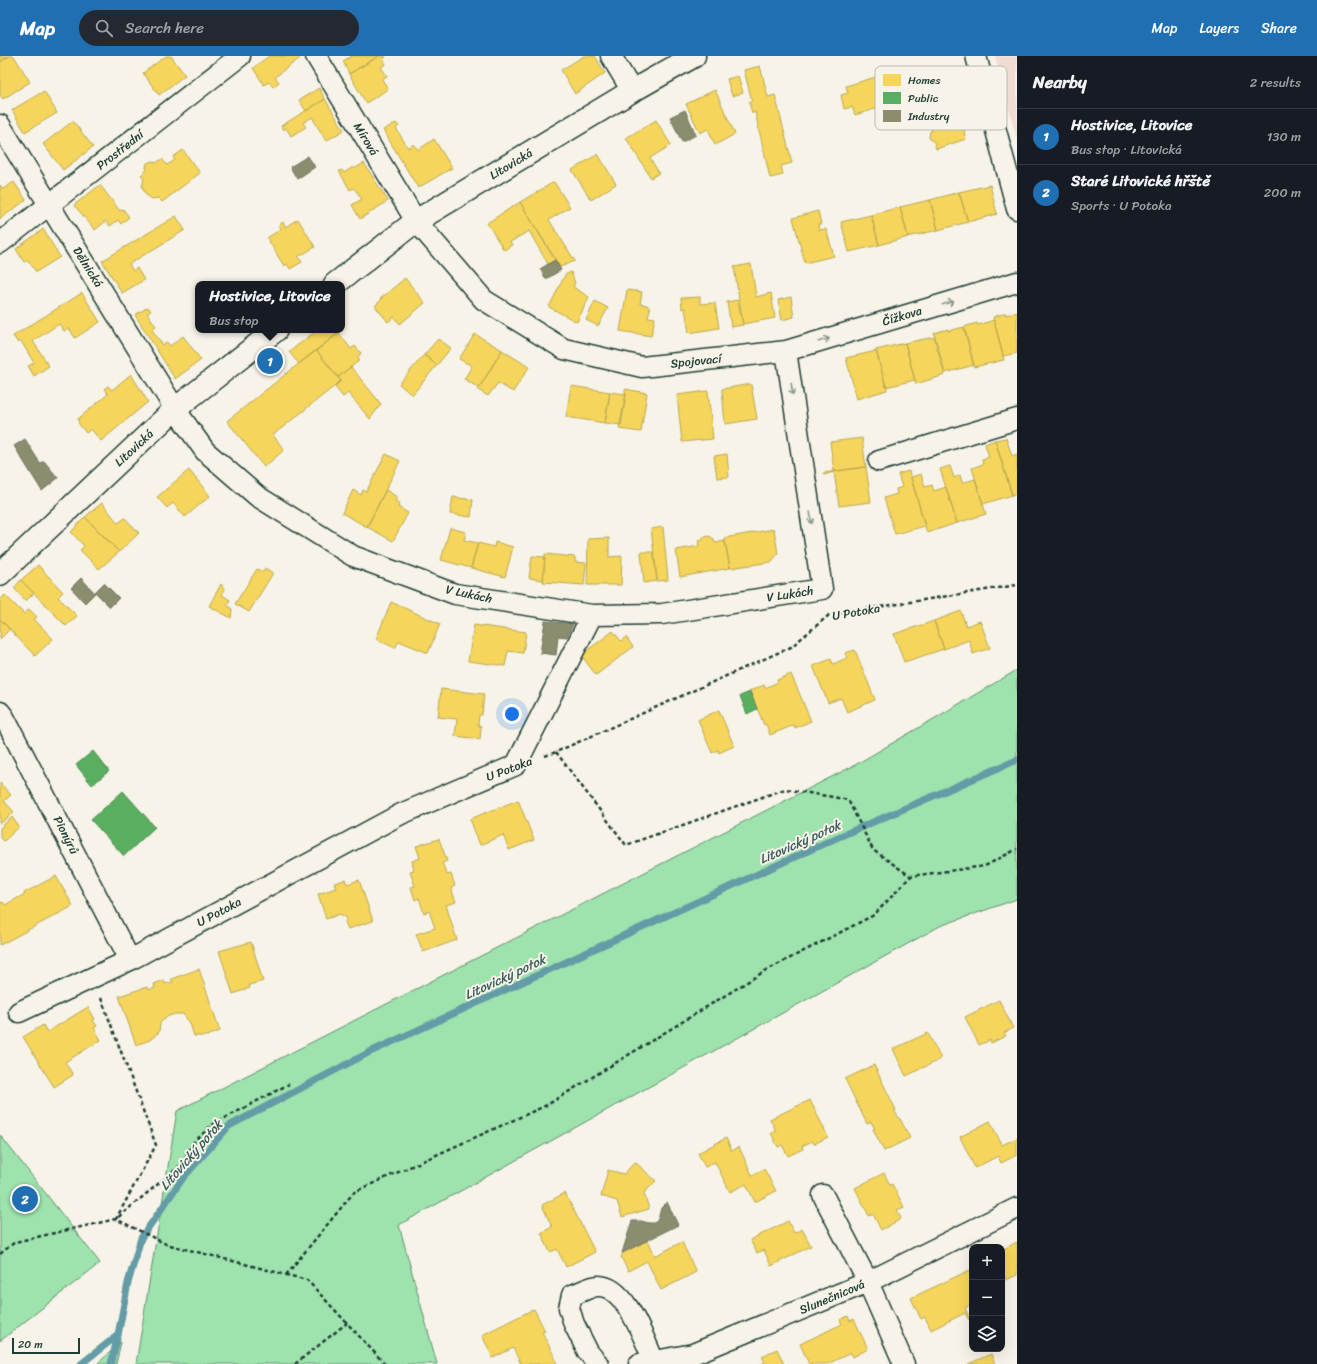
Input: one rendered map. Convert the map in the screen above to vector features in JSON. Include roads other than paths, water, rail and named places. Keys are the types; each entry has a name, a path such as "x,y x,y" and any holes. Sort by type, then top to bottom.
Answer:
{"street":[{"name":"Prostřední","path":"0,243 240,56"},
{"name":"Mírová","path":"316,56 416,221"},
{"path":"611,56 632,92"},
{"name":"Litovická","path":"339,281 416,221 694,56"},
{"path":"976,56 979,66"},
{"name":"Dělnická","path":"0,125 175,409"},
{"path":"996,130 1017,209"},
{"name":"Spojovací","path":"416,221 484,300 564,349 642,366 786,351"},
{"name":"Čížkova","path":"786,351 1017,282"},
{"name":"Litovická","path":"0,574 175,409 272,333"},
{"name":"V Lukách","path":"175,409 205,452 257,496 353,556 455,594 592,615 662,614 822,589 786,351"},
{"path":"879,461 1017,419"},
{"name":"U Potoka","path":"19,1012 130,960 401,814 516,765 592,615"},
{"name":"Pionýrů","path":"0,712 4,717 130,960"},
{"path":"823,1195 868,1282 904,1364"},
{"name":"Slunečnicová","path":"647,1363 693,1354 868,1282 1017,1208"},
{"path":"598,1364 588,1352 568,1308 572,1295 597,1286 612,1289 629,1307 647,1363"}],"waterway":[{"name":"Litovický potok","path":"111,1364 128,1283 141,1238 183,1178 229,1126 370,1052 836,838 1017,760"},
{"name":"Litovický potok","path":"81,1364 118,1335"}],"place":[{"name":"Hostivice, Litovice","path":"270,361"},
{"name":"Staré Litovické hřště","path":"25,1199"}]}
